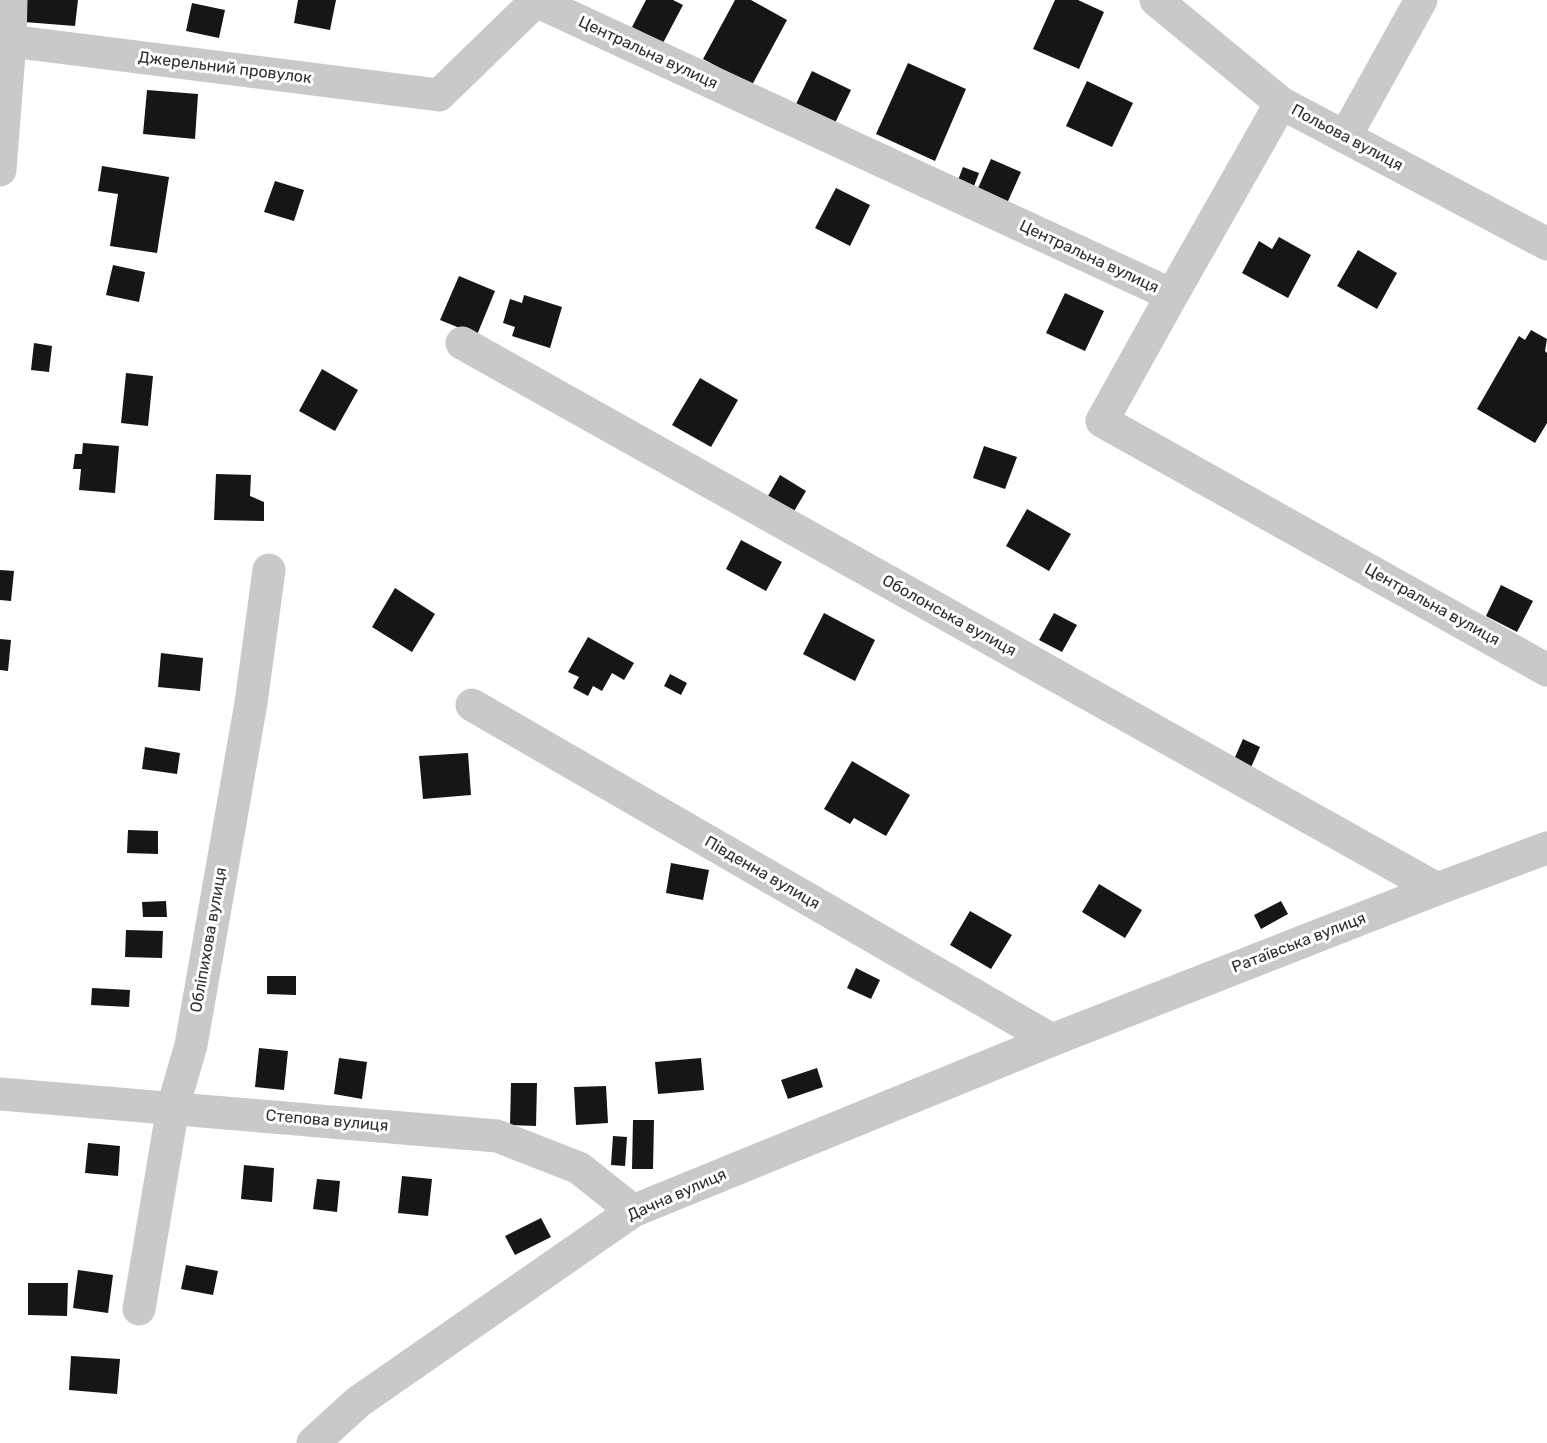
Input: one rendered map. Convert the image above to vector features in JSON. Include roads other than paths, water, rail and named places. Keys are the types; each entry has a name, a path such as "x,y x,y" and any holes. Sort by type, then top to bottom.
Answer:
{"street":[{"path":"0,171 11,0"},
{"path":"1345,137 1421,0"},
{"name":"Центральна вулиця","path":"439,95 536,2 1172,295 1102,421 1547,669"},
{"name":"Польова вулиця","path":"1160,2 1281,103 1547,244"},
{"name":"Джерельний провулок","path":"10,41 439,95"},
{"path":"1172,295 1281,103"},
{"name":"Оболонська вулиця","path":"462,343 1437,889"},
{"name":"Обліпихова вулиця","path":"139,1309 173,1107 191,1045 251,703 269,570"},
{"name":"Південна вулиця","path":"472,705 1052,1040"},
{"name":"Ратаївська вулиця","path":"1052,1040 1547,848"},
{"name":"Дачна вулиця","path":"313,1443 358,1402 633,1211 1052,1040"},
{"name":"Степова вулиця","path":"0,1094 497,1136 579,1168 633,1211"}]}
